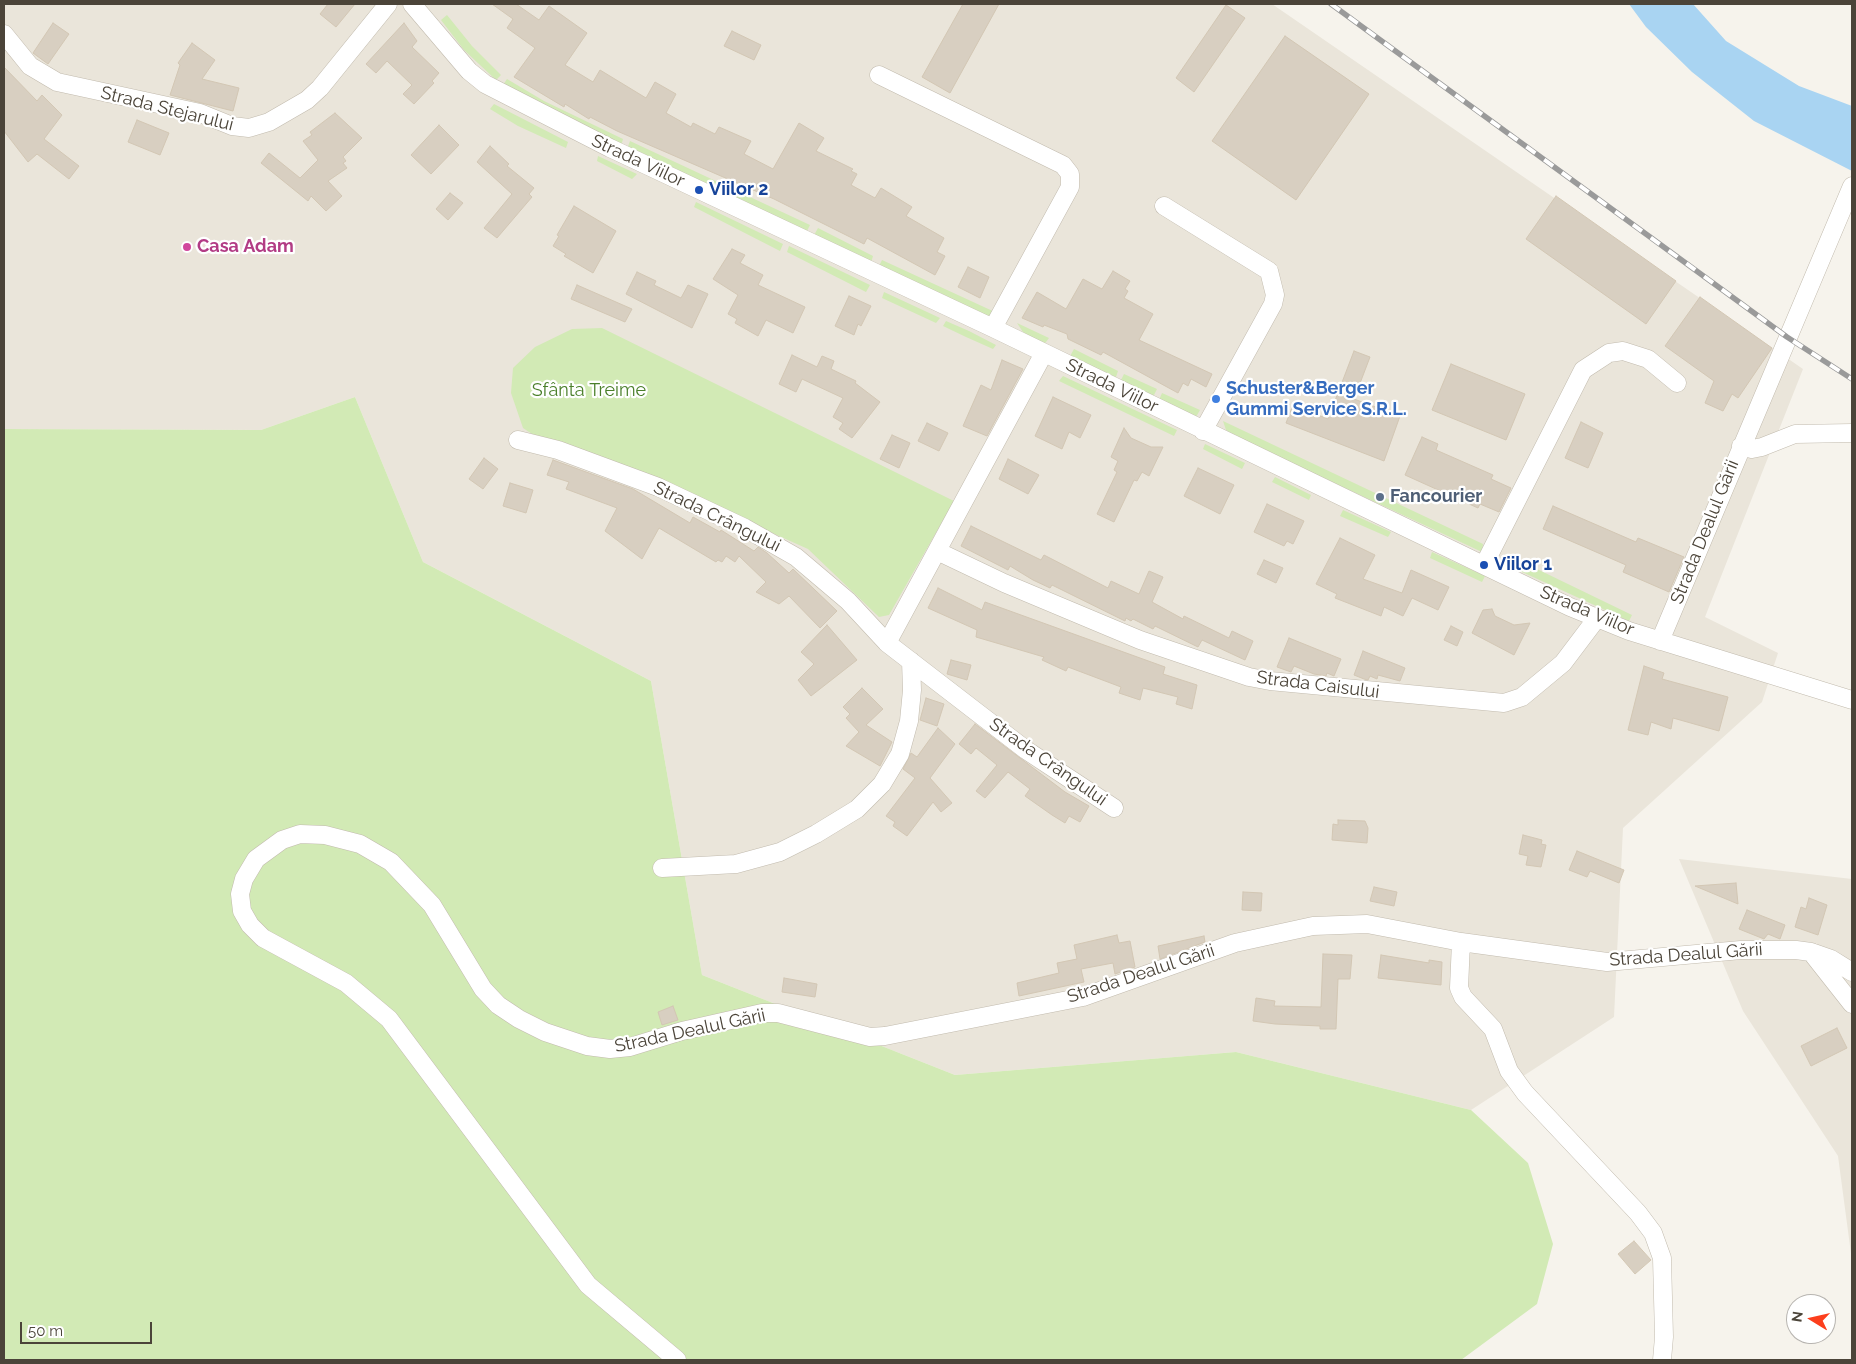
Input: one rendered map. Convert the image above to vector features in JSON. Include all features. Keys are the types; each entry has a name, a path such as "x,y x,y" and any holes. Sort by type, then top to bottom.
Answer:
{"street":[{"name":"Strada Stejarului","path":"4,34 30,66 57,82 200,113 232,126 249,128 269,122 307,100 320,88 388,4"},
{"name":"Strada Viilor","path":"412,4 469,71 500,93 610,148 1044,352 1204,431 1597,618 1660,641 1852,700"},
{"path":"880,75 1063,165 1070,174 1070,187 993,328"},
{"path":"1741,446 1852,186"},
{"path":"1164,206 1269,271 1275,294 1273,304 1204,431"},
{"path":"1484,564 1583,370 1608,353 1623,351 1648,359 1677,383"},
{"path":"887,643 1044,352"},
{"name":"Strada Dealul Gării","path":"1660,641 1741,446 1752,449 1762,447 1796,434 1852,433"},
{"name":"Strada Crângului","path":"518,440 558,450 658,487 745,528 796,557 848,601 887,643 1026,750 1114,808"},
{"name":"Strada Caisului","path":"937,551 1004,583 1140,640 1249,677 1270,681 1504,703 1522,697 1563,663 1597,618"},
{"path":"662,868 736,864 780,852 816,834 857,809 882,784 900,754 909,721 912,690 911,661"},
{"name":"Strada Dealul Gării","path":"677,1360 588,1285 389,1019 346,983 264,938 250,925 242,911 240,894 244,879 256,859 282,840 300,834 325,835 360,844 391,862 432,905 483,988 498,1005 544,1032 587,1046 610,1049 630,1047 682,1031 762,1013 778,1013 870,1037 884,1036 1083,997 1235,943 1313,926 1367,924 1462,942 1606,962 1740,950 1811,952 1831,959 1852,972"},
{"path":"1462,942 1459,988 1494,1029 1509,1071 1525,1093 1638,1213 1653,1233 1662,1258 1664,1337 1662,1360"},
{"path":"1811,952 1852,1004"}],"shaded area":[{"path":"4,4 1272,4 1803,369 1705,617 1778,653 1762,702 1623,828 1614,1017 1471,1110 1236,1052 955,1075 702,975 651,681 423,562 355,397 261,430 4,429"},
{"path":"1679,859 1852,879 1852,1261 1838,1156 1743,1011"}],"green space":[{"path":"447,15 472,46 501,75 496,80 464,50 441,20"},
{"path":"507,79 544,101 623,139 621,146 503,85"},
{"path":"494,104 568,142 566,148 518,126 490,109"},
{"path":"630,141 810,225 806,233 627,149"},
{"path":"598,156 637,174 632,179 597,161"},
{"path":"696,202 783,244 780,251 694,207"},
{"path":"818,228 873,256 870,266 813,237"},
{"path":"789,246 870,285 866,292 787,252"},
{"path":"882,260 997,313 989,317 877,270"},
{"path":"884,292 940,318 936,323 882,298"},
{"path":"946,321 996,345 993,349 943,326"},
{"path":"1017,323 1049,338 1043,346 1027,338"},
{"name":"Sfânta Treime","path":"602,328 954,501 889,615 879,617 808,549 663,484 547,444 523,428 511,393 513,368 535,347 572,329"},
{"path":"1074,349 1118,371 1115,380 1069,358"},
{"path":"1124,374 1157,389 1153,397 1120,382"},
{"path":"1063,376 1177,430 1174,436 1059,381"},
{"path":"1162,393 1200,410 1196,417 1159,400"},
{"path":"355,397 423,562 651,681 702,975 955,1075 1236,1052 1471,1110 1528,1163 1553,1244 1537,1304 1461,1360 4,1360 4,429 261,430"},
{"path":"1223,421 1483,544 1482,552 1236,437 1226,430"},
{"path":"1205,444 1245,463 1242,469 1203,449"},
{"path":"1275,477 1311,495 1309,500 1272,482"},
{"path":"1343,510 1391,532 1388,537 1340,516"},
{"path":"1432,552 1485,576 1482,582 1430,558"},
{"path":"1506,554 1632,615 1629,621 1509,566"}],"water":[{"path":"1629,4 1693,4 1726,41 1799,86 1852,106 1852,171 1754,121 1692,72 1646,27"}],"building":[{"path":"328,4 355,4 336,27 320,14"},
{"path":"492,4 516,4 539,20 549,6 587,33 565,65 593,82 600,70 646,98 655,82 676,94 666,113 691,127 693,123 715,134 719,127 751,141 744,154 773,169 799,123 824,138 816,151 853,169 851,171 857,174 851,185 875,198 881,188 912,207 906,216 944,238 937,252 945,256 935,275 867,238 864,244 774,199 617,131 590,117 589,119 565,104 564,107 514,77 535,48 507,28 513,19"},
{"path":"963,4 999,4 950,93 922,77"},
{"path":"1226,5 1245,18 1194,92 1176,78"},
{"path":"53,23 69,34 48,64 33,53"},
{"path":"404,23 417,41 412,47 439,73 432,81 434,83 414,104 403,94 412,85 387,61 376,73 366,64"},
{"path":"732,31 761,45 754,60 724,46"},
{"path":"1285,36 1369,94 1296,200 1212,141"},
{"path":"192,43 215,60 202,79 239,88 233,111 170,95 180,65 178,63"},
{"path":"4,67 37,101 42,95 62,115 44,139 79,166 69,179 37,154 28,162 4,131"},
{"path":"335,113 362,138 343,157 346,161 343,163 347,168 328,181 342,196 326,211 311,196 308,201 261,163 269,153 300,178 318,160 303,141 312,135 310,132"},
{"path":"137,120 169,133 160,155 128,142"},
{"path":"439,125 459,145 431,174 411,155"},
{"path":"490,146 509,164 507,166 534,188 529,194 532,197 497,238 484,228 512,194 477,162"},
{"path":"450,193 463,203 448,220 436,209"},
{"path":"1556,196 1676,281 1646,324 1526,239"},
{"path":"574,206 616,231 593,273 564,256 566,254 553,246 559,236 557,235"},
{"path":"732,249 745,255 740,263 763,275 758,285 805,307 793,333 766,320 758,336 735,323 737,319 728,314 738,295 713,279"},
{"path":"968,267 989,277 980,298 958,287"},
{"path":"1113,271 1130,281 1125,289 1128,291 1124,298 1153,314 1139,340 1212,374 1206,387 1191,379 1188,386 1183,383 1178,393 1103,352 1101,355 1068,339 1067,334 1022,318 1037,292 1066,309 1083,279 1102,289"},
{"path":"637,272 656,281 654,285 681,298 688,285 708,294 692,328 626,294"},
{"path":"577,285 632,309 625,322 571,299"},
{"path":"849,296 871,306 861,326 858,324 854,335 835,326"},
{"path":"1700,297 1772,348 1738,398 1732,394 1723,411 1705,403 1714,381 1665,346"},
{"path":"1354,351 1370,357 1354,399 1400,416 1384,461 1286,423 1293,405 1328,419"},
{"path":"792,355 817,367 822,356 834,361 831,369 856,381 855,383 880,402 852,438 839,429 843,423 833,417 843,398 802,379 796,392 779,384"},
{"path":"1002,360 1023,369 987,436 963,426 981,385 991,390"},
{"path":"1451,364 1525,394 1506,440 1432,410"},
{"path":"1053,397 1091,415 1080,438 1069,432 1062,449 1035,436"},
{"path":"1581,422 1603,433 1588,468 1565,458"},
{"path":"927,423 948,433 939,451 918,441"},
{"path":"1124,428 1131,438 1151,447 1163,447 1149,476 1142,472 1137,481 1134,480 1114,522 1097,514 1117,472 1114,470 1118,461 1111,457"},
{"path":"892,435 910,443 899,468 880,459"},
{"path":"1422,437 1438,444 1436,450 1493,475 1491,479 1511,488 1499,512 1480,504 1478,508 1405,475"},
{"path":"484,458 498,469 483,489 469,479"},
{"path":"1008,459 1039,475 1028,494 999,479"},
{"path":"553,460 633,489 690,523 693,517 720,532 721,530 754,551 758,547 789,573 793,569 837,611 820,628 789,596 779,604 756,592 766,582 739,556 735,562 726,556 722,562 718,560 716,562 659,528 642,559 605,531 617,508 566,489 569,482 547,475"},
{"path":"1198,468 1234,485 1220,514 1184,496"},
{"path":"510,483 533,490 526,513 503,506"},
{"path":"1267,504 1304,521 1293,544 1287,541 1284,546 1254,532"},
{"path":"1553,506 1636,542 1638,538 1684,557 1669,592 1623,572 1626,565 1543,529"},
{"path":"971,526 1041,560 1044,555 1108,588 1111,581 1139,594 1149,571 1163,577 1152,602 1183,619 1184,616 1229,638 1232,631 1253,641 1245,660 1202,640 1198,647 1155,626 1153,629 1133,619 1131,621 1126,618 1125,621 1052,585 1050,588 1033,580 1010,566 1008,570 961,546"},
{"path":"1340,538 1375,555 1363,579 1402,593 1411,570 1449,587 1438,610 1412,598 1403,616 1384,607 1381,616 1335,598 1337,594 1316,584"},
{"path":"1264,560 1283,568 1276,583 1257,574"},
{"path":"938,588 982,610 985,602 1165,667 1163,674 1197,685 1192,709 1176,704 1178,697 1143,688 1140,700 1119,693 1121,687 1068,667 1066,671 1042,660 1044,657 976,637 977,630 928,608"},
{"path":"1492,609 1495,616 1514,625 1530,623 1514,655 1472,633 1483,610"},
{"path":"827,625 857,660 811,696 798,680 814,664 801,652"},
{"path":"1451,626 1463,632 1457,646 1444,640"},
{"path":"1289,638 1341,659 1334,676 1327,673 1326,676 1314,674 1294,666 1291,672 1277,667"},
{"path":"1363,651 1405,668 1400,681 1378,675 1377,679 1370,676 1368,680 1354,675"},
{"path":"951,660 971,665 967,680 947,674"},
{"path":"1644,666 1664,673 1662,679 1728,697 1719,731 1673,718 1671,729 1651,722 1648,735 1628,730"},
{"path":"862,688 883,709 866,725 892,742 880,766 846,746 859,732 846,718 850,714 843,707"},
{"path":"926,698 944,704 937,726 920,720"},
{"path":"975,724 1065,792 1089,806 1080,822 1069,816 1065,823 1052,815 1025,796 1030,789 1008,772 985,798 976,791 997,765 976,748 971,754 959,744"},
{"path":"938,728 955,744 930,778 952,803 941,812 933,802 907,836 893,826 895,822 886,816 915,778 903,769 911,753 917,757"},
{"path":"1338,820 1365,821 1368,828 1367,843 1332,840 1333,824 1338,825"},
{"path":"1523,835 1542,840 1541,844 1546,845 1541,867 1526,865 1528,856 1519,854"},
{"path":"1577,851 1624,870 1619,883 1590,871 1587,877 1569,870"},
{"path":"1736,883 1738,904 1695,886"},
{"path":"1374,887 1397,892 1394,906 1370,901"},
{"path":"1243,892 1262,893 1261,911 1242,910"},
{"path":"1809,898 1827,905 1818,935 1795,927 1801,907 1806,909"},
{"path":"1747,910 1785,925 1780,939 1768,934 1764,939 1739,929"},
{"path":"1117,935 1119,943 1130,941 1135,967 1115,974 1113,963 1081,969 1084,982 1019,996 1017,983 1059,973 1057,963 1077,959 1074,945"},
{"path":"1204,936 1205,942 1160,959 1158,946"},
{"path":"1323,954 1352,955 1350,979 1338,979 1336,1029 1320,1029 1320,1026 1253,1021 1256,998 1275,1001 1274,1006 1321,1007"},
{"path":"1381,955 1429,963 1429,960 1442,962 1441,985 1378,978"},
{"path":"784,978 817,984 815,997 782,992"},
{"path":"673,1006 678,1020 662,1025 658,1012"},
{"path":"1837,1028 1847,1048 1811,1066 1801,1046"},
{"path":"1634,1241 1651,1260 1635,1274 1618,1254"}],"railway":[{"path":"1331,4 1787,337 1852,379"}],"place":[{"name":"Viilor 2","path":"699,190"},
{"name":"Casa Adam","path":"187,247"},
{"name":"Schuster&Berger Gummi Service S.R.L.","path":"1216,399"},
{"name":"Fancourier","path":"1380,497"},
{"name":"Viilor 1","path":"1484,565"}]}
